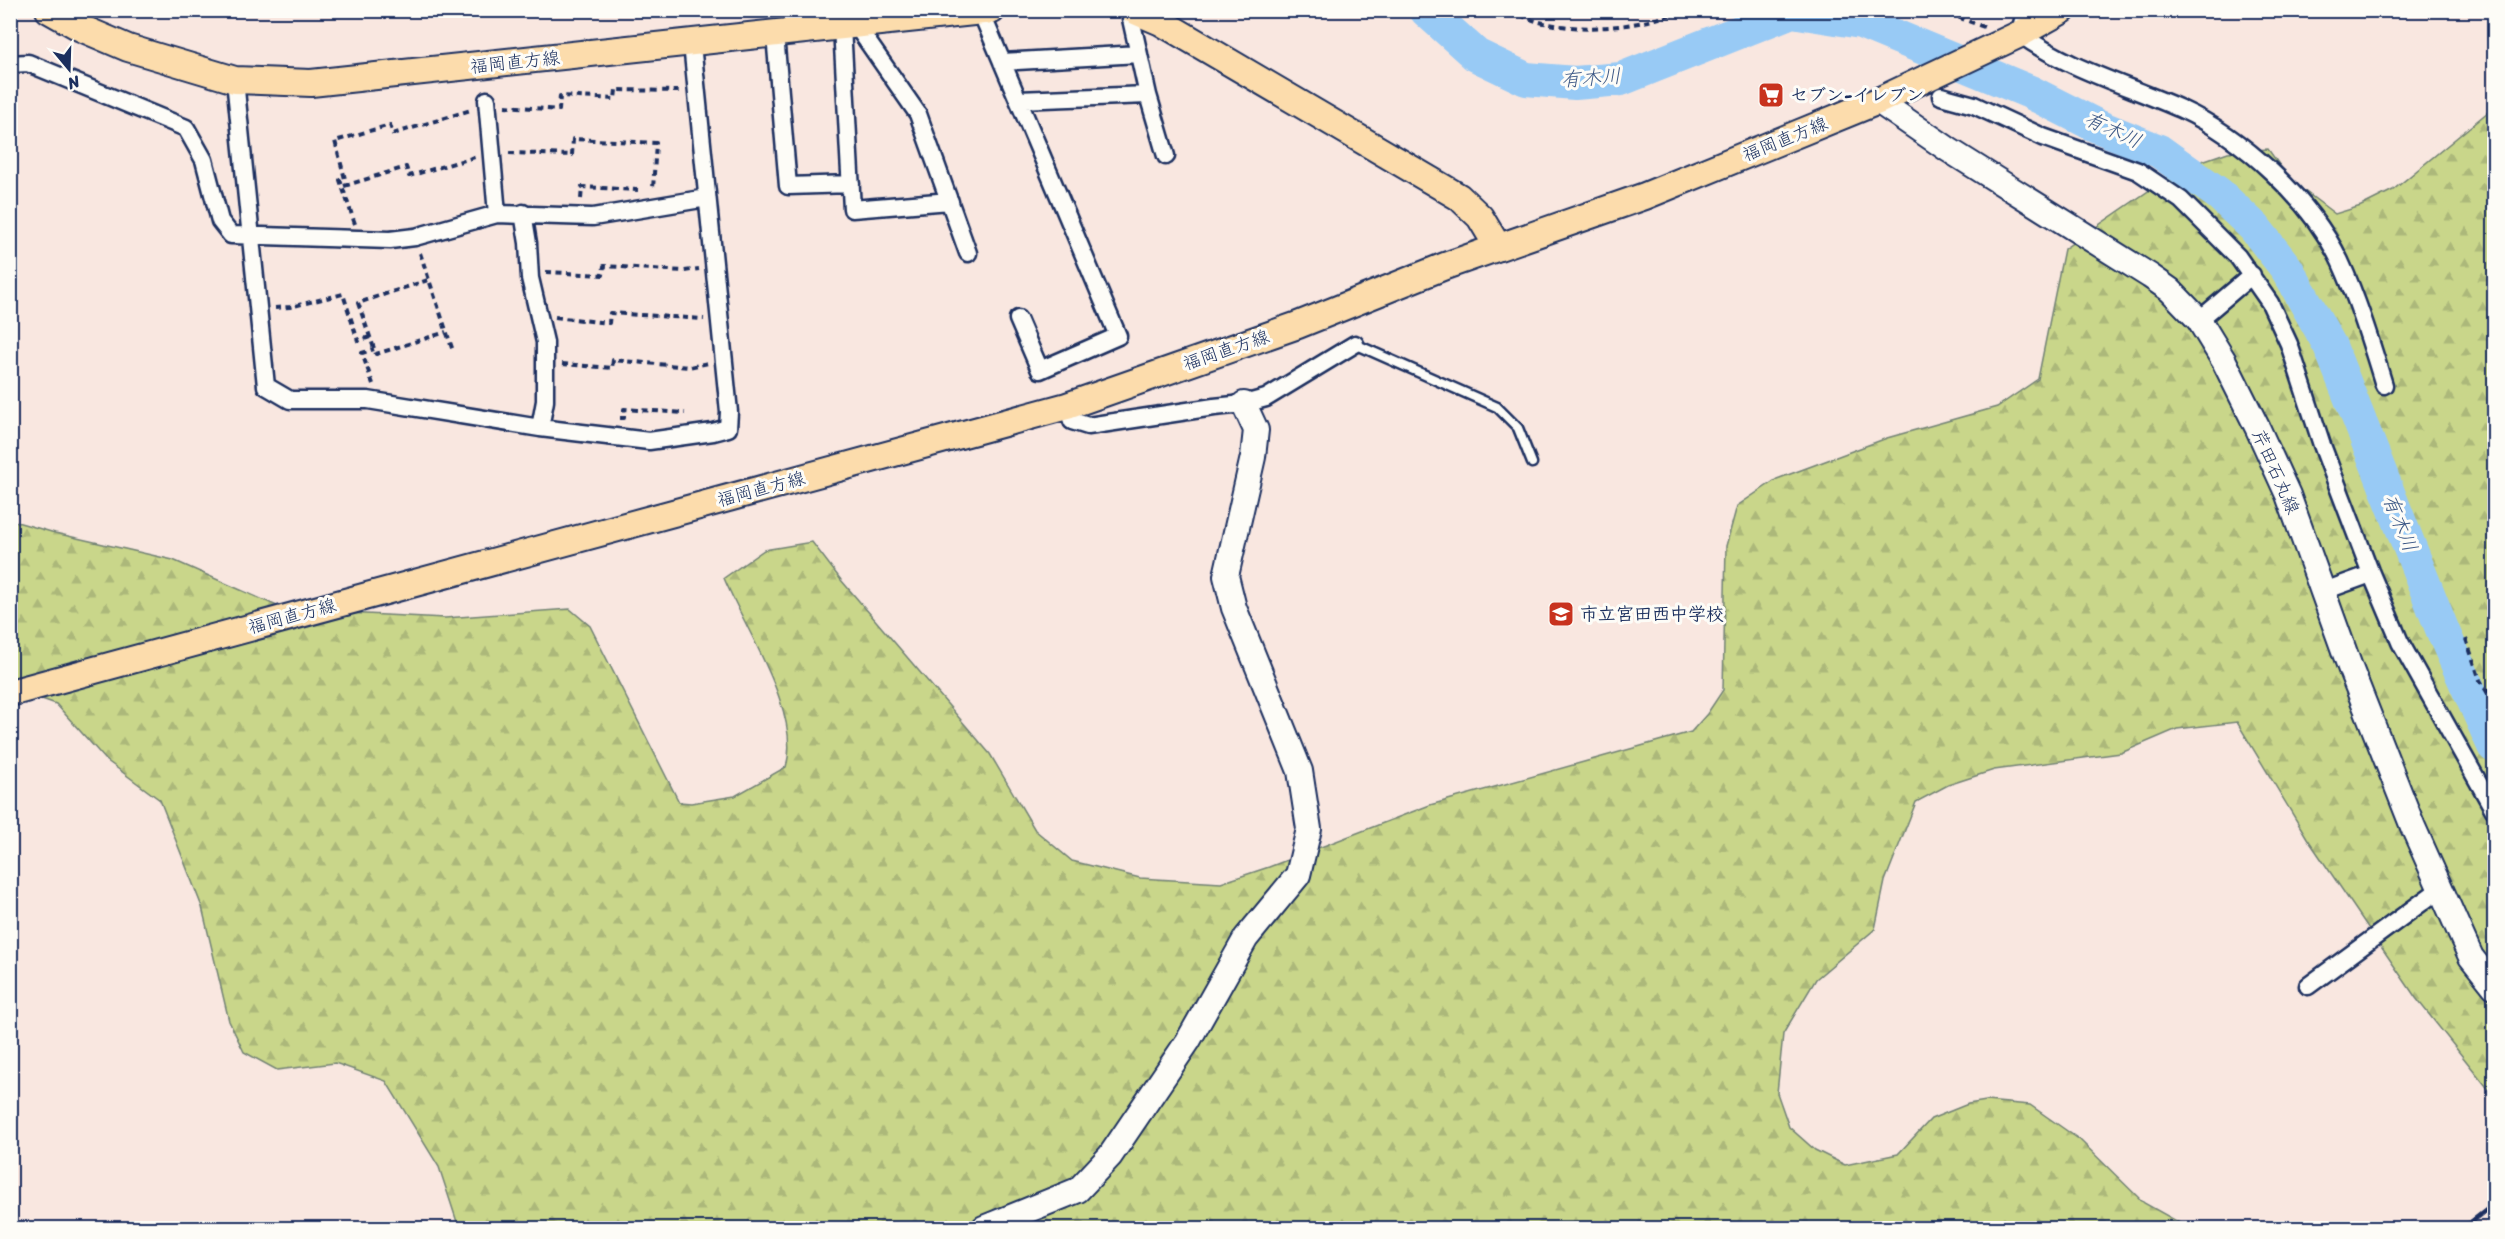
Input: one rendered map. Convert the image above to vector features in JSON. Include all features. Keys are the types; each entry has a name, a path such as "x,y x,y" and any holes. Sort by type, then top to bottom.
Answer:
{"main road":[{"name":"福岡直方線","path":"49,10 81,28 128,48 235,80 311,83 774,35 856,22 986,11"},
{"path":"1131,10 1161,22 1459,197 1480,217 1498,247"},
{"name":"福岡直方線","path":"10,693 1066,406 1298,326 1445,266 1644,196 1878,101 1915,84 2016,29 2063,10"},
{"name":"芹田石丸線","path":"1878,101 1949,150 2150,276 2169,290 2199,320 2224,361 2288,495 2380,743 2440,889 2471,957 2494,986"},
{"path":"984,1228 1078,1190 1110,1156 1188,1041 1246,938 1298,875 1309,829 1300,771 1234,608 1226,576 1253,457 1256,430 1244,404"}],"street":[{"path":"1131,10 1148,95 1166,156"},
{"path":"986,11 1002,62 1118,336 1040,370 1018,319"},
{"path":"856,22 850,184 852,209 950,201"},
{"path":"856,22 918,114 968,253"},
{"path":"2016,29 2042,50 2191,114 2220,130 2259,160 2315,218 2339,260 2362,317 2384,385"},
{"path":"774,35 788,186 850,184"},
{"path":"235,80 266,386 290,400 379,402 542,421 649,441 728,428 729,412 692,44"},
{"path":"1002,62 1139,54"},
{"path":"10,64 28,63 186,128 204,160 220,221 231,235 390,240 415,237 497,214 523,213 593,217 708,198"},
{"path":"1018,100 1148,95"},
{"path":"1941,96 1974,105 2043,136 2138,171 2181,200 2218,236 2252,275 2270,303 2289,344 2322,445 2371,574 2400,642 2494,810"},
{"path":"487,103 497,214"},
{"path":"523,213 530,271 545,342 547,363 542,421"},
{"path":"2199,320 2252,275"},
{"path":"1066,406 1072,421 1088,426 1214,406 1244,404 1266,399 1355,344"},
{"path":"2324,591 2371,574"},
{"path":"2308,986 2440,889"}],"lane":[{"path":"1355,344 1497,407 1518,428 1532,463"}],"path":[{"path":"1511,10 1521,17 1570,27 1617,26 1669,16 1682,10"},
{"path":"1939,10 1991,29 2016,29"},
{"path":"359,239 344,186 340,180 345,179 335,141 390,124 393,134 487,103 559,110 560,96 615,99 616,90 696,92"},
{"path":"344,186 406,166 409,176 492,152 572,155 573,140 656,143 653,198"},
{"path":"580,204 582,187 653,191"},
{"path":"415,237 453,351"},
{"path":"530,271 603,275 604,266 684,271 715,267"},
{"path":"428,280 358,303 376,354 446,332"},
{"path":"259,310 290,307 343,294 358,341 370,337"},
{"path":"538,316 609,323 610,313 706,319 720,316"},
{"path":"375,349 362,352 379,402"},
{"path":"547,363 612,368 613,360 689,367 724,360"},
{"path":"613,417 624,418 624,409 684,413"},
{"path":"2466,639 2480,680 2494,704"}],"green space":[{"path":"2494,107 2494,1096 2416,998 2307,838 2237,722 2177,729 2121,753 1994,770 1948,785 1916,802 1885,881 1875,929 1816,979 1783,1034 1777,1093 1789,1127 1815,1150 1845,1165 1898,1154 1931,1119 1968,1104 1986,1101 2030,1105 2080,1140 2144,1203 2187,1227 2224,1228 459,1228 439,1167 386,1081 335,1063 277,1070 244,1052 229,1021 202,907 160,800 106,760 56,704 11,688 10,520 55,533 173,560 286,610 445,618 570,609 590,626 679,802 691,803 735,796 786,767 789,745 786,722 769,671 724,578 764,550 812,542 841,580 990,754 1035,830 1072,861 1140,878 1221,883 1430,805 1691,732 1707,714 1723,690 1726,546 1737,506 1777,479 1887,438 1997,407 2038,379 2064,249 2182,168 2228,152 2268,149 2290,180 2335,214 2361,206 2393,190"}],"waterway":[{"name":"有木川","path":"1426,10 1476,55 1526,79 1575,83 1621,79 1792,11 1861,22 2030,92 2097,126 2159,151 2219,194 2254,227 2287,269 2330,346 2444,634 2494,746"}],"railway":[{"path":"2463,1228 2494,1204"},
{"path":"2485,1228 2494,1221"}],"place":[{"name":"セブン-イレブン","path":"1771,95"},
{"name":"市立宮田西中学校","path":"1561,614"}]}
